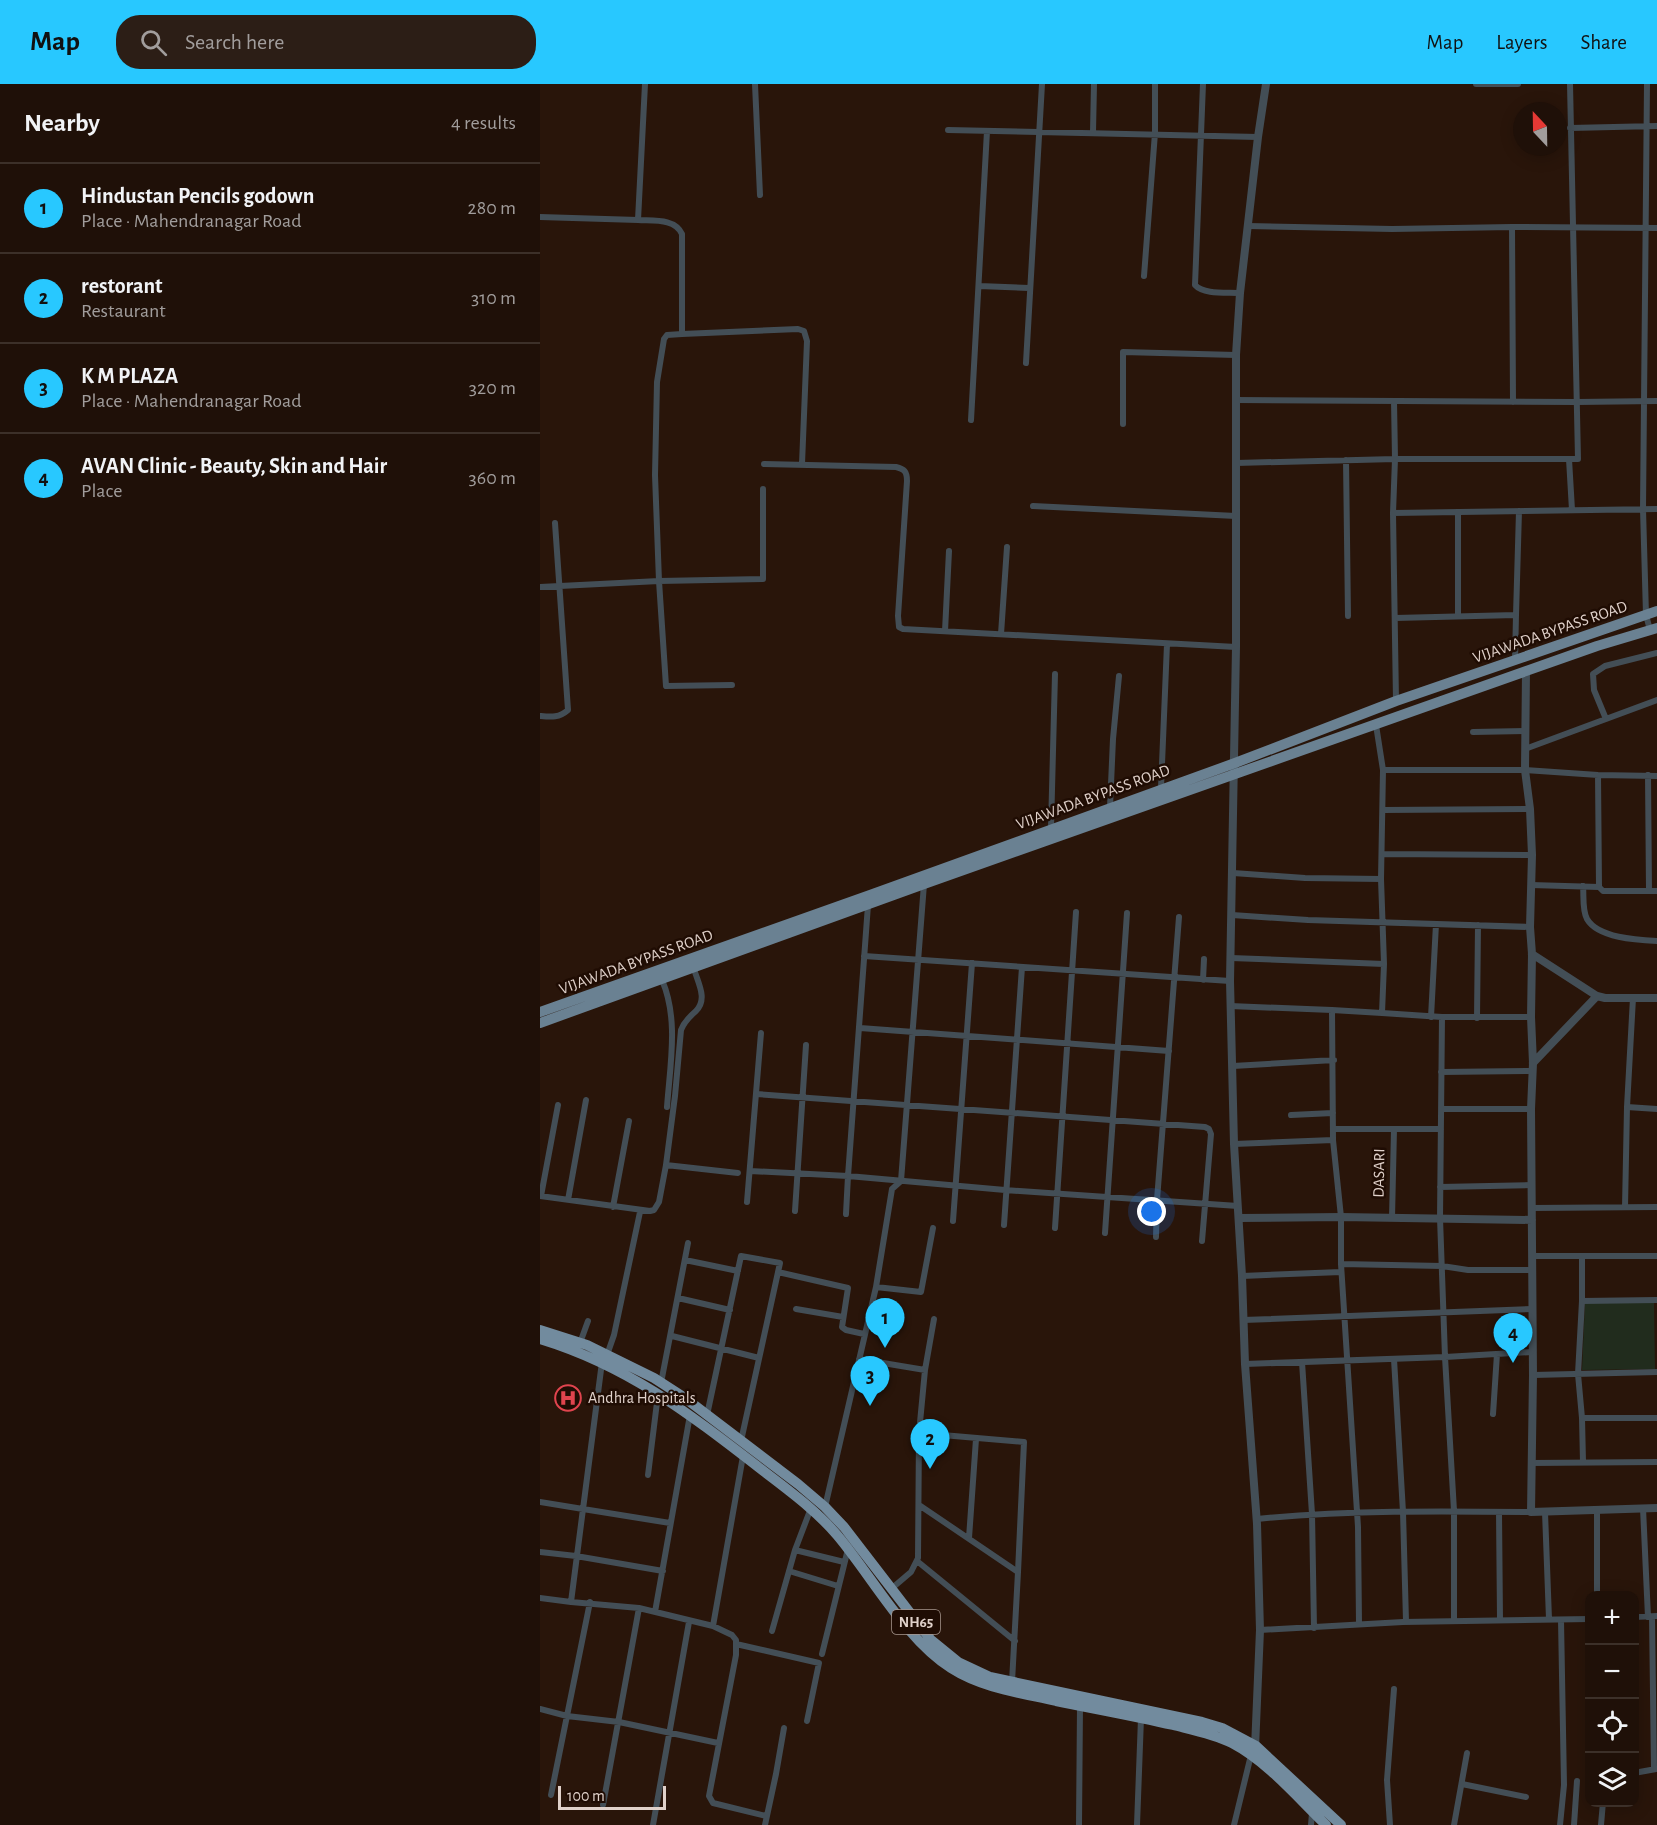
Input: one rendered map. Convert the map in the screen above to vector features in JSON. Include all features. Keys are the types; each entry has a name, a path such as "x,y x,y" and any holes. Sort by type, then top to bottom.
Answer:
{"highway":[{"name":"NH65","path":"540,1330 580,1343 604,1359 707,1415 825,1507 844,1527 931,1640 945,1653 972,1670 990,1677 1222,1728 1341,1825"},
{"name":"NH65","path":"540,1339 604,1359"},
{"name":"NH65","path":"660,1388 811,1508 848,1549 912,1632 941,1661 968,1678 987,1684 1141,1718 1219,1738 1253,1751 1326,1825"}],"main road":[{"name":"VIJAWADA BYPASS ROAD","path":"540,1012 923,880 1234,768 1396,701 1657,611"},
{"name":"VIJAWADA BYPASS ROAD","path":"540,1023 868,905 1051,828 1161,788 1376,725 1597,646 1654,629"}],"street":[{"path":"638,220 645,84"},
{"path":"755,84 760,195"},
{"path":"1026,363 1042,84"},
{"path":"1094,84 1094,132"},
{"path":"1144,276 1155,133 1155,84"},
{"path":"1203,84 1194,285 1205,291 1240,293"},
{"path":"1234,1825 1253,1751 1260,1630 1257,1519 1245,1365 1234,1144 1230,1006 1236,647 1236,355 1240,293 1266,84"},
{"path":"1476,84 1518,84"},
{"path":"1236,463 1395,459 1578,459 1570,84"},
{"path":"1647,84 1643,509 1646,615 1654,629"},
{"path":"1570,128 1657,126"},
{"path":"948,130 1258,136"},
{"path":"971,420 987,131"},
{"path":"540,217 638,220 672,223 679,228 682,234 682,334"},
{"path":"1248,226 1392,229 1657,228"},
{"path":"1512,227 1513,402"},
{"path":"979,286 1029,288"},
{"path":"732,685 666,686 655,475 657,382 664,339 667,335 798,329 804,331 807,341 802,464"},
{"path":"1123,424 1123,352 1236,355"},
{"path":"1236,400 1577,402 1657,400"},
{"path":"1394,400 1396,701"},
{"path":"1569,459 1572,510"},
{"path":"1346,460 1348,616"},
{"path":"764,464 896,467 906,471 898,622 899,627 903,629 1236,647"},
{"path":"540,587 763,579 763,489"},
{"path":"1033,506 1236,516"},
{"path":"1393,513 1657,509"},
{"path":"1515,660 1519,511"},
{"path":"1458,512 1458,616"},
{"path":"540,716 553,717 562,715 568,710 555,523"},
{"path":"1001,634 1007,547"},
{"path":"945,631 950,550"},
{"path":"1395,618 1516,615"},
{"path":"1161,788 1167,644"},
{"path":"1606,719 1594,690 1593,674 1605,666 1657,653"},
{"path":"1526,671 1525,770 1532,855 1530,927 1532,954 1532,1512"},
{"path":"1051,828 1055,674"},
{"path":"1110,807 1119,676"},
{"path":"1525,749 1657,700"},
{"path":"1376,725 1383,770 1382,1013"},
{"path":"1473,732 1525,731"},
{"path":"1383,770 1525,770 1657,776"},
{"path":"1598,775 1599,887"},
{"path":"1648,776 1649,891"},
{"path":"1383,810 1530,809"},
{"path":"1382,854 1532,855"},
{"path":"1233,873 1305,878 1381,879"},
{"path":"825,1507 876,1287 892,1189 901,1181 919,960 923,880"},
{"path":"1531,885 1599,887 1603,891 1613,892 1657,891"},
{"path":"1584,886 1587,920 1593,925 1608,935 1657,941"},
{"path":"846,1214 868,905"},
{"path":"1055,1228 1076,912"},
{"path":"1105,1233 1127,913"},
{"path":"1232,915 1530,927"},
{"path":"1155,1238 1179,917"},
{"path":"1431,1017 1436,924"},
{"path":"1477,1018 1478,925"},
{"path":"1532,954 1597,996 1657,998"},
{"path":"864,956 1230,981"},
{"path":"1231,958 1384,964"},
{"path":"1203,980 1204,959"},
{"path":"953,1221 972,963"},
{"path":"1004,1225 1022,967"},
{"path":"558,1105 540,1196 640,1212 650,1211 657,1206 666,1166 681,1030 684,1022 702,1005 702,994 694,969"},
{"path":"662,980 668,993 672,1021 667,1107"},
{"path":"1441,1072 1532,1067 1597,996"},
{"path":"1626,1208 1627,1107 1632,998"},
{"path":"1230,1006 1431,1017 1531,1017"},
{"path":"1332,1010 1333,1140 1341,1217 1341,1272 1357,1513 1359,1624"},
{"path":"1442,1017 1440,1218 1454,1511 1454,1620"},
{"path":"860,1028 1169,1051"},
{"path":"747,1202 761,1033"},
{"path":"795,1211 807,1045"},
{"path":"1233,1066 1334,1060"},
{"path":"756,1094 1205,1127 1209,1129 1210,1134 1202,1241"},
{"path":"568,1200 586,1100"},
{"path":"1627,1107 1657,1109"},
{"path":"1441,1109 1531,1109"},
{"path":"1291,1115 1333,1113"},
{"path":"613,1207 629,1121"},
{"path":"1333,1129 1441,1129"},
{"name":"DASARI","path":"1392,1218 1394,1129"},
{"path":"1234,1144 1333,1140"},
{"path":"666,1166 738,1173"},
{"path":"750,1171 848,1176 1005,1190 1238,1206"},
{"path":"1440,1187 1532,1185"},
{"path":"1532,1208 1657,1207"},
{"path":"571,1602 604,1359 614,1335 640,1212"},
{"path":"1239,1218 1532,1220"},
{"path":"876,1287 921,1292 933,1228"},
{"path":"648,1475 660,1388 672,1336 688,1243"},
{"path":"707,1415 723,1349 741,1256 780,1263 741,1441"},
{"path":"1533,1256 1657,1256"},
{"path":"1582,1257 1578,1374 1583,1462"},
{"path":"685,1260 738,1271"},
{"path":"1341,1264 1442,1266 1468,1270 1533,1270"},
{"path":"778,1272 848,1288 841,1324 843,1329 864,1334"},
{"path":"1242,1276 1341,1272"},
{"path":"678,1298 730,1310"},
{"path":"1582,1301 1657,1300"},
{"path":"796,1309 843,1317"},
{"path":"1243,1320 1533,1309"},
{"path":"891,1589 903,1581 917,1561 919,1433 925,1370 934,1318"},
{"path":"580,1343 588,1321"},
{"path":"672,1336 759,1358"},
{"path":"1245,1365 1532,1352"},
{"path":"1493,1414 1497,1354"},
{"path":"859,1359 925,1370"},
{"path":"1394,1359 1403,1512 1406,1622"},
{"path":"1302,1362 1312,1514 1314,1628"},
{"path":"1533,1375 1657,1372"},
{"path":"655,1612 690,1414"},
{"path":"1582,1418 1657,1418"},
{"path":"919,1433 1024,1442 1012,1682"},
{"path":"969,1538 976,1439"},
{"path":"713,1626 743,1456"},
{"path":"1531,1463 1657,1462"},
{"path":"540,1502 670,1523"},
{"path":"919,1505 1018,1572"},
{"path":"772,1631 795,1550 811,1508"},
{"path":"1639,1772 1656,1769 1652,1617 1644,1508"},
{"path":"1257,1519 1312,1514 1545,1512 1657,1508"},
{"path":"1597,1510 1597,1591"},
{"path":"1499,1512 1500,1619"},
{"path":"1545,1512 1549,1619"},
{"path":"822,1654 848,1549"},
{"path":"795,1550 844,1562"},
{"path":"540,1552 663,1571"},
{"path":"917,1561 1015,1641"},
{"path":"789,1571 838,1586"},
{"path":"540,1598 639,1608 713,1626 732,1635 736,1644 735,1662 718,1743 710,1791 711,1800 718,1805 766,1816"},
{"path":"552,1795 590,1602"},
{"path":"603,1805 639,1608"},
{"path":"1260,1630 1454,1620 1585,1619"},
{"path":"1560,1825 1564,1785 1561,1620"},
{"path":"652,1825 689,1622"},
{"path":"736,1644 819,1663 807,1721"},
{"path":"1390,1825 1387,1780 1395,1689"},
{"path":"1079,1825 1080,1706"},
{"path":"540,1709 567,1716 619,1722 718,1743"},
{"path":"1137,1825 1141,1718"},
{"path":"765,1825 784,1728"},
{"path":"1454,1825 1467,1753"},
{"path":"1574,1825 1577,1781"},
{"path":"1462,1784 1526,1797"},
{"path":"1601,1825 1603,1807"},
{"path":"1311,1825 1312,1812"}],"green space":[{"path":"1585,1303 1654,1303 1655,1369 1582,1370"}],"place":[{"name":"Hindustan Pencils godown","path":"885,1348"},
{"name":"AVAN Clinic - Beauty, Skin and Hair","path":"1513,1363"},
{"name":"Andhra Hospitals","path":"568,1398"},
{"name":"K M PLAZA","path":"870,1406"},
{"name":"restorant","path":"930,1469"}]}
